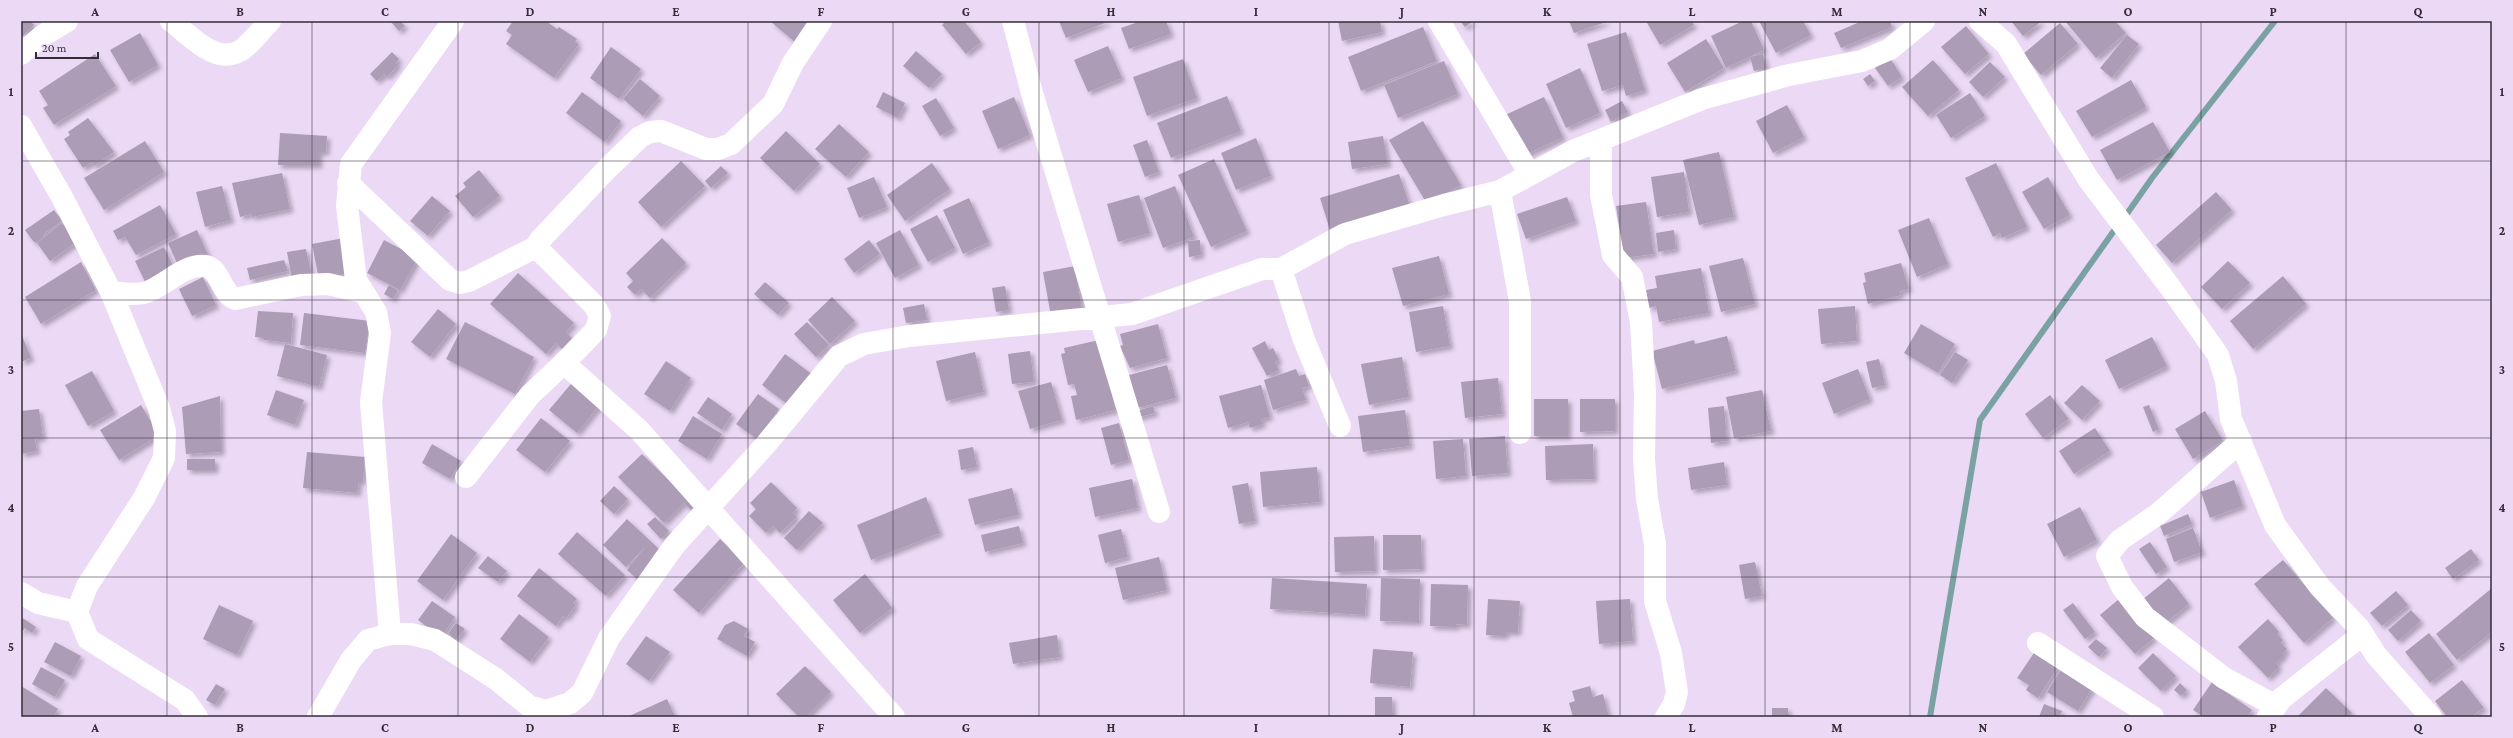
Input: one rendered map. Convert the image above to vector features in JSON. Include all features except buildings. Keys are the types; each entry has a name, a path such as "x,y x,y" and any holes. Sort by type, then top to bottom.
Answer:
{"street":[{"path":"21,54 42,36 66,21"},
{"path":"171,21 214,54 226,56 240,51 270,21"},
{"path":"390,634 371,402 380,333 376,312 362,292 356,280 351,251 347,206 348,183 351,164 453,21"},
{"path":"348,183 450,280 460,283 469,281 536,247 540,240 607,169 640,137 650,132 661,131 706,149 718,149 731,144 773,104 793,63 821,21"},
{"path":"1013,21 1032,93 1102,318 1159,512"},
{"path":"1439,21 1529,173"},
{"path":"318,717 351,660 368,640 390,634 412,634 435,640 496,679 532,712 557,709 570,703 582,693 609,638 674,546 768,444 838,356 848,350 864,344 908,336 1132,314 1262,269 1281,270 1344,234 1444,204 1500,191 1529,173 1601,140 1702,99 1789,75 1862,62 1890,49 1924,21"},
{"path":"1980,21 2006,44 2089,180 2170,287 2218,355 2226,381 2231,419 2275,525 2320,587 2363,634 2376,655 2431,717"},
{"path":"21,126 62,197 111,292 159,408 165,431 164,458 144,498 87,586 77,612 88,639 198,717"},
{"path":"1601,140 1601,194 1613,255 1632,277 1641,322 1645,393 1644,459 1647,499 1655,544 1655,601 1672,659 1677,692 1674,704 1666,717"},
{"path":"1500,191 1520,301 1520,433"},
{"path":"466,477 530,395 596,330 600,316 594,305 540,254 536,247"},
{"path":"111,292 133,294 147,292 192,268 206,266 212,269 229,296 235,299 308,285 328,284 362,292"},
{"path":"1281,270 1304,340 1340,426"},
{"path":"564,363 639,430 708,510 894,717"},
{"path":"2240,441 2158,514 2120,540 2107,556 2122,587 2145,617 2224,678 2272,712 2282,698 2363,634"},
{"path":"21,593 38,603 77,612"},
{"path":"2038,643 2153,717"}],"waterway":[{"path":"2124,218 2152,178 2275,21"},
{"path":"1930,717 1980,420 2118,225"}]}
